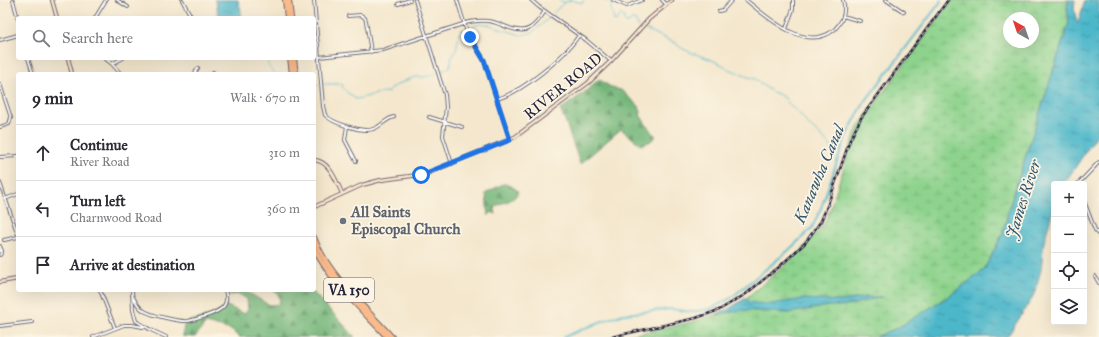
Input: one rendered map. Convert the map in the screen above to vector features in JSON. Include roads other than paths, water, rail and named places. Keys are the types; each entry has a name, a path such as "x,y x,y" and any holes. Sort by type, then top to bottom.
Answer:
{"highway":[{"path":"285,0 287,16"},
{"path":"289,0 291,16"},
{"path":"290,60 292,72"},
{"path":"294,60 296,72"},
{"name":"VA 150","path":"316,241 323,257 333,272 392,337"},
{"name":"VA 150","path":"316,252 332,277 387,337"}],"main road":[{"path":"52,0 56,16"},
{"name":"RIVER ROAD","path":"316,206 362,185 377,181 421,175 510,140 522,133 588,83 649,19 672,0"},
{"path":"68,60 72,72"},
{"path":"316,160 320,161 328,168 342,193"},
{"path":"0,282 16,279"}],"street":[{"path":"13,0 17,16"},
{"path":"96,16 106,0"},
{"path":"117,0 128,7"},
{"path":"182,0 191,16"},
{"path":"314,0 315,16"},
{"path":"398,4 410,0"},
{"path":"415,0 446,99 443,138 452,164"},
{"path":"457,0 464,24 484,60 510,140"},
{"path":"531,0 594,45 610,61"},
{"path":"613,0 627,6 642,0"},
{"path":"662,0 666,4"},
{"path":"719,11 723,10 732,0"},
{"path":"746,0 770,20 786,29 803,37 816,38 835,29 843,16 843,0"},
{"path":"786,29 793,9 793,0"},
{"path":"886,0 904,12"},
{"path":"319,57 372,52 397,46 479,20 488,21 522,31 529,29 534,25 545,11"},
{"path":"348,16 361,16 366,19 372,52"},
{"path":"843,16 860,21"},
{"path":"316,23 324,113 329,119 362,130 377,128 389,118 394,117"},
{"path":"497,100 515,93 538,75 567,51 579,35"},
{"path":"0,40 16,36"},
{"path":"28,60 32,72"},
{"path":"107,60 118,72"},
{"path":"112,64 119,60"},
{"path":"195,72 198,68"},
{"path":"0,84 11,120 9,124 0,127"},
{"path":"429,117 462,128"},
{"path":"347,126 345,140 356,161"},
{"path":"0,157 16,156"},
{"path":"1081,181 1099,162"},
{"path":"0,183 16,230"},
{"path":"6,199 16,195"},
{"path":"1087,209 1095,230 1099,234"},
{"path":"4,240 16,237"},
{"path":"0,246 0,255"},
{"path":"1096,276 1099,283"},
{"path":"101,292 115,328"},
{"path":"132,295 144,311 178,320 188,321 198,319 220,310 226,303 225,292"},
{"path":"132,295 135,320 137,323 166,337 171,337"},
{"path":"0,326 32,322"},
{"path":"93,337 115,328 128,325 146,328"}],"water":[{"path":"214,0 238,0 241,11 240,16 220,16 218,13 216,2"},
{"name":"James River","path":"1068,0 1075,0 1074,8 1078,23 1085,0 1099,0 1099,132 1066,181 1051,181 1051,217 1044,242 1041,270 1035,292 1030,302 1007,337 876,337 899,327 949,296 984,270 1002,235 1013,195 1069,22 1067,9"},
{"path":"866,297 882,297 846,306 830,306 789,313 742,310 717,315 746,298 747,301 755,303 770,304 804,299 843,301"}],"waterway":[{"path":"559,0 564,2"},
{"path":"553,13 565,2 571,0"},
{"path":"572,0 582,3 584,0"},
{"path":"604,0 610,3 614,21 616,22 621,14 626,23 629,23 631,20 635,20 638,27"},
{"name":"Kanawha Canal","path":"564,337 624,314 671,309 692,312 710,309 731,298 789,250 812,228 821,208 846,136 864,103 942,0"},
{"path":"523,35 533,32 548,19"},
{"path":"467,29 483,24 503,30"},
{"path":"644,29 676,43 679,47 685,50 718,63 729,70 755,79 772,92 785,98 807,124 834,150 836,151 841,149"},
{"path":"440,72 450,67 453,52 456,50 459,34 462,30 464,30"},
{"path":"505,30 521,35"},
{"path":"267,60 273,72"},
{"path":"324,84 342,84 342,87 355,99 389,92 391,88 407,80 415,77 425,77 435,74"}],"railway":[{"path":"611,337 696,318 719,310 746,294 805,243 821,221 850,140 861,118 948,0"}],"place":[{"name":"All Saints Episcopal Church","path":"343,221"}]}
